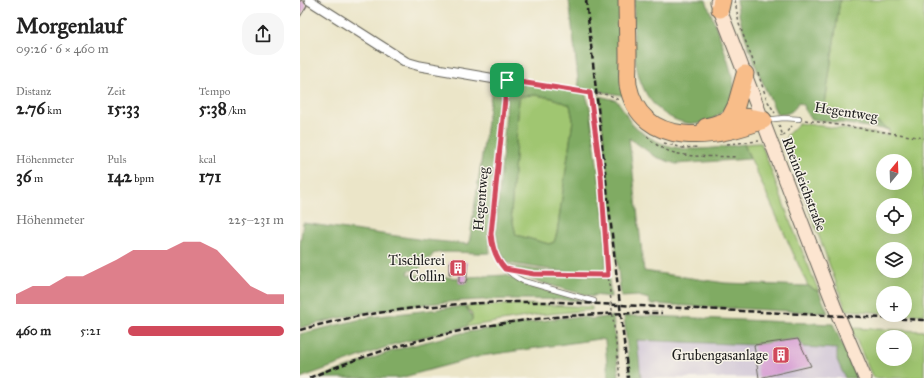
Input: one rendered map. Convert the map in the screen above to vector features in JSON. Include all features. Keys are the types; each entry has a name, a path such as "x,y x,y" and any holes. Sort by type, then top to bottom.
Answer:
{"highway":[{"path":"627,0 628,85 635,104 641,113 652,123 664,130 690,136 742,129 770,120"},
{"path":"628,60 635,83 643,101 657,116 668,123 691,129 703,128 730,118 749,117 770,120"},
{"path":"730,118 736,106 745,74"}],"main road":[{"name":"Rheindeichstraße","path":"720,3 745,74 770,120 835,308 865,378"}],"street":[{"path":"310,0 406,62 420,66 507,80"}],"lane":[{"name":"Hegentweg","path":"507,80 491,234 492,247 505,269 523,281 594,301"},
{"name":"Hegentweg","path":"770,120 799,119"}],"path":[{"path":"735,0 739,24 767,100 770,120"},
{"path":"507,80 590,93 601,175 608,275 620,378"},
{"path":"783,136 799,119"},
{"name":"Hegentweg","path":"799,119 924,138"},
{"path":"646,134 654,144 667,151 682,155 737,156"},
{"path":"505,269 534,274 608,275"}],"shaded area":[{"path":"799,339 803,347 838,349 837,360 845,378 641,378 637,340 754,345"}],"green space":[{"path":"569,0 620,0 627,96 579,88"},
{"path":"634,0 706,0 728,61 734,85 732,99 721,113 711,120 700,123 688,123 666,115 649,98 639,77 635,55"},
{"path":"736,0 840,0 824,111 878,122 889,130 812,119 806,113 804,105 798,103 790,112 777,114 758,73 743,30"},
{"path":"840,0 924,0 924,315 912,314 912,286 876,286 876,312 846,310 785,144 787,135 799,123 888,135 889,130 878,122 824,112"},
{"path":"493,81 498,84 501,91 488,231 490,253 444,252 433,254 418,271 409,270 408,274 459,278 459,283 468,283 468,277 506,275 526,285 585,301 513,299 442,302 370,312 300,328 300,245 303,223 425,240 469,244"},
{"path":"517,82 576,90 586,95 590,108 605,226 606,267 599,273 560,271 507,263 499,247 496,232 508,89 511,84","holes":["535,95 552,98 570,105 573,120 557,233 554,242 549,244 516,235 511,214 519,99 522,96"]},
{"path":"535,95 552,98 570,105 573,120 557,233 554,242 549,244 516,235 511,214 519,99 522,96"},
{"path":"599,96 616,100 631,123 643,133 655,140 679,148 692,149 717,148 744,144 750,159 676,164 656,157 629,138 644,271 725,283 808,286 819,292 828,313 650,304 649,299 638,296 621,297"},
{"path":"761,143 790,221 819,292 808,286 744,144"},
{"path":"510,266 573,275 605,277 609,280 611,297 593,295 593,297 532,280"},
{"path":"526,304 592,307 592,310 538,315 465,327 472,320 472,313 465,306"},
{"path":"465,306 472,316 472,320 465,327 395,344 300,378 300,334 370,317"},
{"path":"613,316 619,378 608,378 605,340 599,339 481,356 400,378 318,378 398,349 461,333 561,318 585,317 592,319"},
{"path":"624,316 833,324 857,378 845,378 837,360 837,349 803,347 799,339 754,345 637,340 641,378 630,378"},
{"path":"851,328 900,330 876,330 876,366 912,366 912,331 924,331 924,378 873,378"}],"building":[{"path":"300,0 307,6 300,17"},
{"name":"Tischlerei Collin","path":"449,262 467,262 467,279 465,283 459,283 459,274 449,274"},
{"name":"Grubengasanlage","path":"798,339 811,366 759,378 754,345"}],"railway":[{"path":"586,0 628,378"},
{"path":"300,330 364,315 396,310 461,304 526,302 559,302 924,320"},
{"path":"309,378 352,361 396,347 482,327 526,320 570,316 616,313 662,313"}],"place":[{"name":"Tischlerei Collin","path":"458,268"},
{"name":"Grubengasanlage","path":"781,355"}],"route":[{"path":"507,80 590,93 601,175 608,275 534,274 505,269 497,259 492,247 491,234 507,80"}]}
